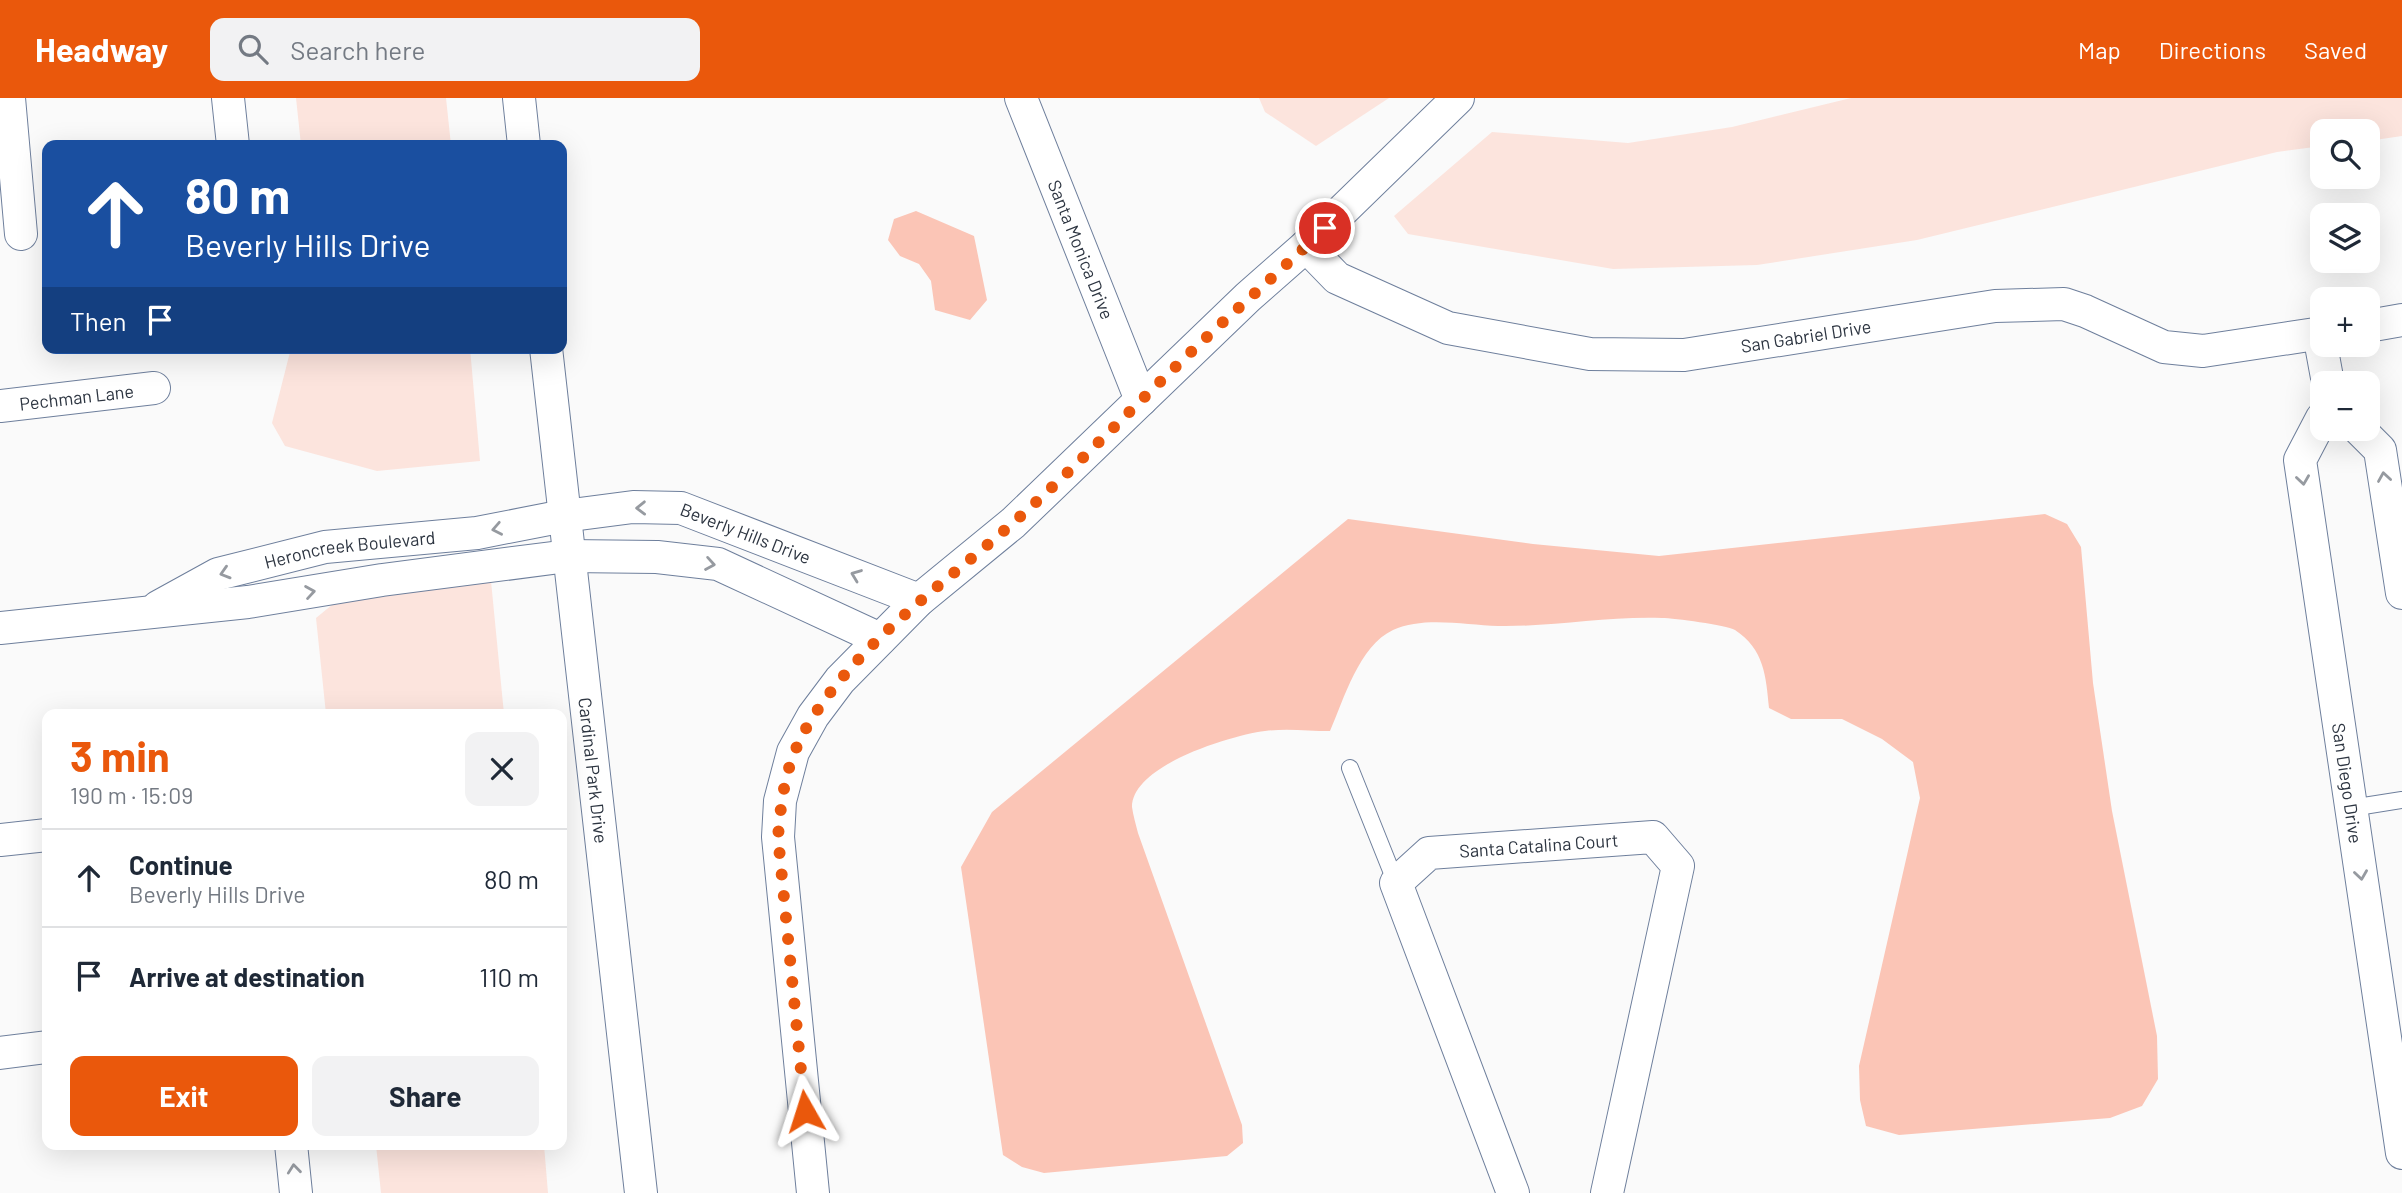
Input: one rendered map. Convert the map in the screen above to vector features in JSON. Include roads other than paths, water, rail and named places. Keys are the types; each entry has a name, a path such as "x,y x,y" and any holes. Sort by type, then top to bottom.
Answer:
{"street":[{"path":"9,98 23,234"},
{"path":"228,98 232,140"},
{"path":"519,98 523,140"},
{"name":"Santa Monica Drive","path":"1021,98 1141,400"},
{"path":"813,1193 778,837 780,802 793,752 814,716 840,680 919,600 1013,523 1458,98"},
{"name":"San Gabriel Drive","path":"1306,246 1337,278 1448,328 1590,354 1684,355 1995,306 2064,304 2085,310 2164,347 2203,351 2310,335"},
{"path":"2380,324 2402,320"},
{"name":"Cardinal Park Drive","path":"547,354 641,1193"},
{"name":"Pechman Lane","path":"0,406 153,388"},
{"name":"San Diego Drive","path":"2310,441 2300,460 2402,1153"},
{"path":"2371,441 2380,450 2402,593"},
{"name":"Beverly Hills Drive","path":"564,516 633,508 681,508 919,600"},
{"name":"Heroncreek Boulevard","path":"145,614 218,573 325,547 477,533 564,516"},
{"path":"568,556 657,557 718,565 880,639"},
{"name":"Heroncreek Boulevard","path":"0,628 248,602 382,580 568,556"},
{"path":"0,840 42,836"},
{"name":"Santa Catalina Court","path":"1396,883 1429,853 1653,838 1678,866 1607,1193"},
{"path":"1396,883 1513,1193"},
{"path":"0,1053 42,1048"},
{"path":"292,1150 296,1193"}],"lane":[{"path":"1350,768 1396,883"},
{"path":"2351,808 2402,800"}]}
